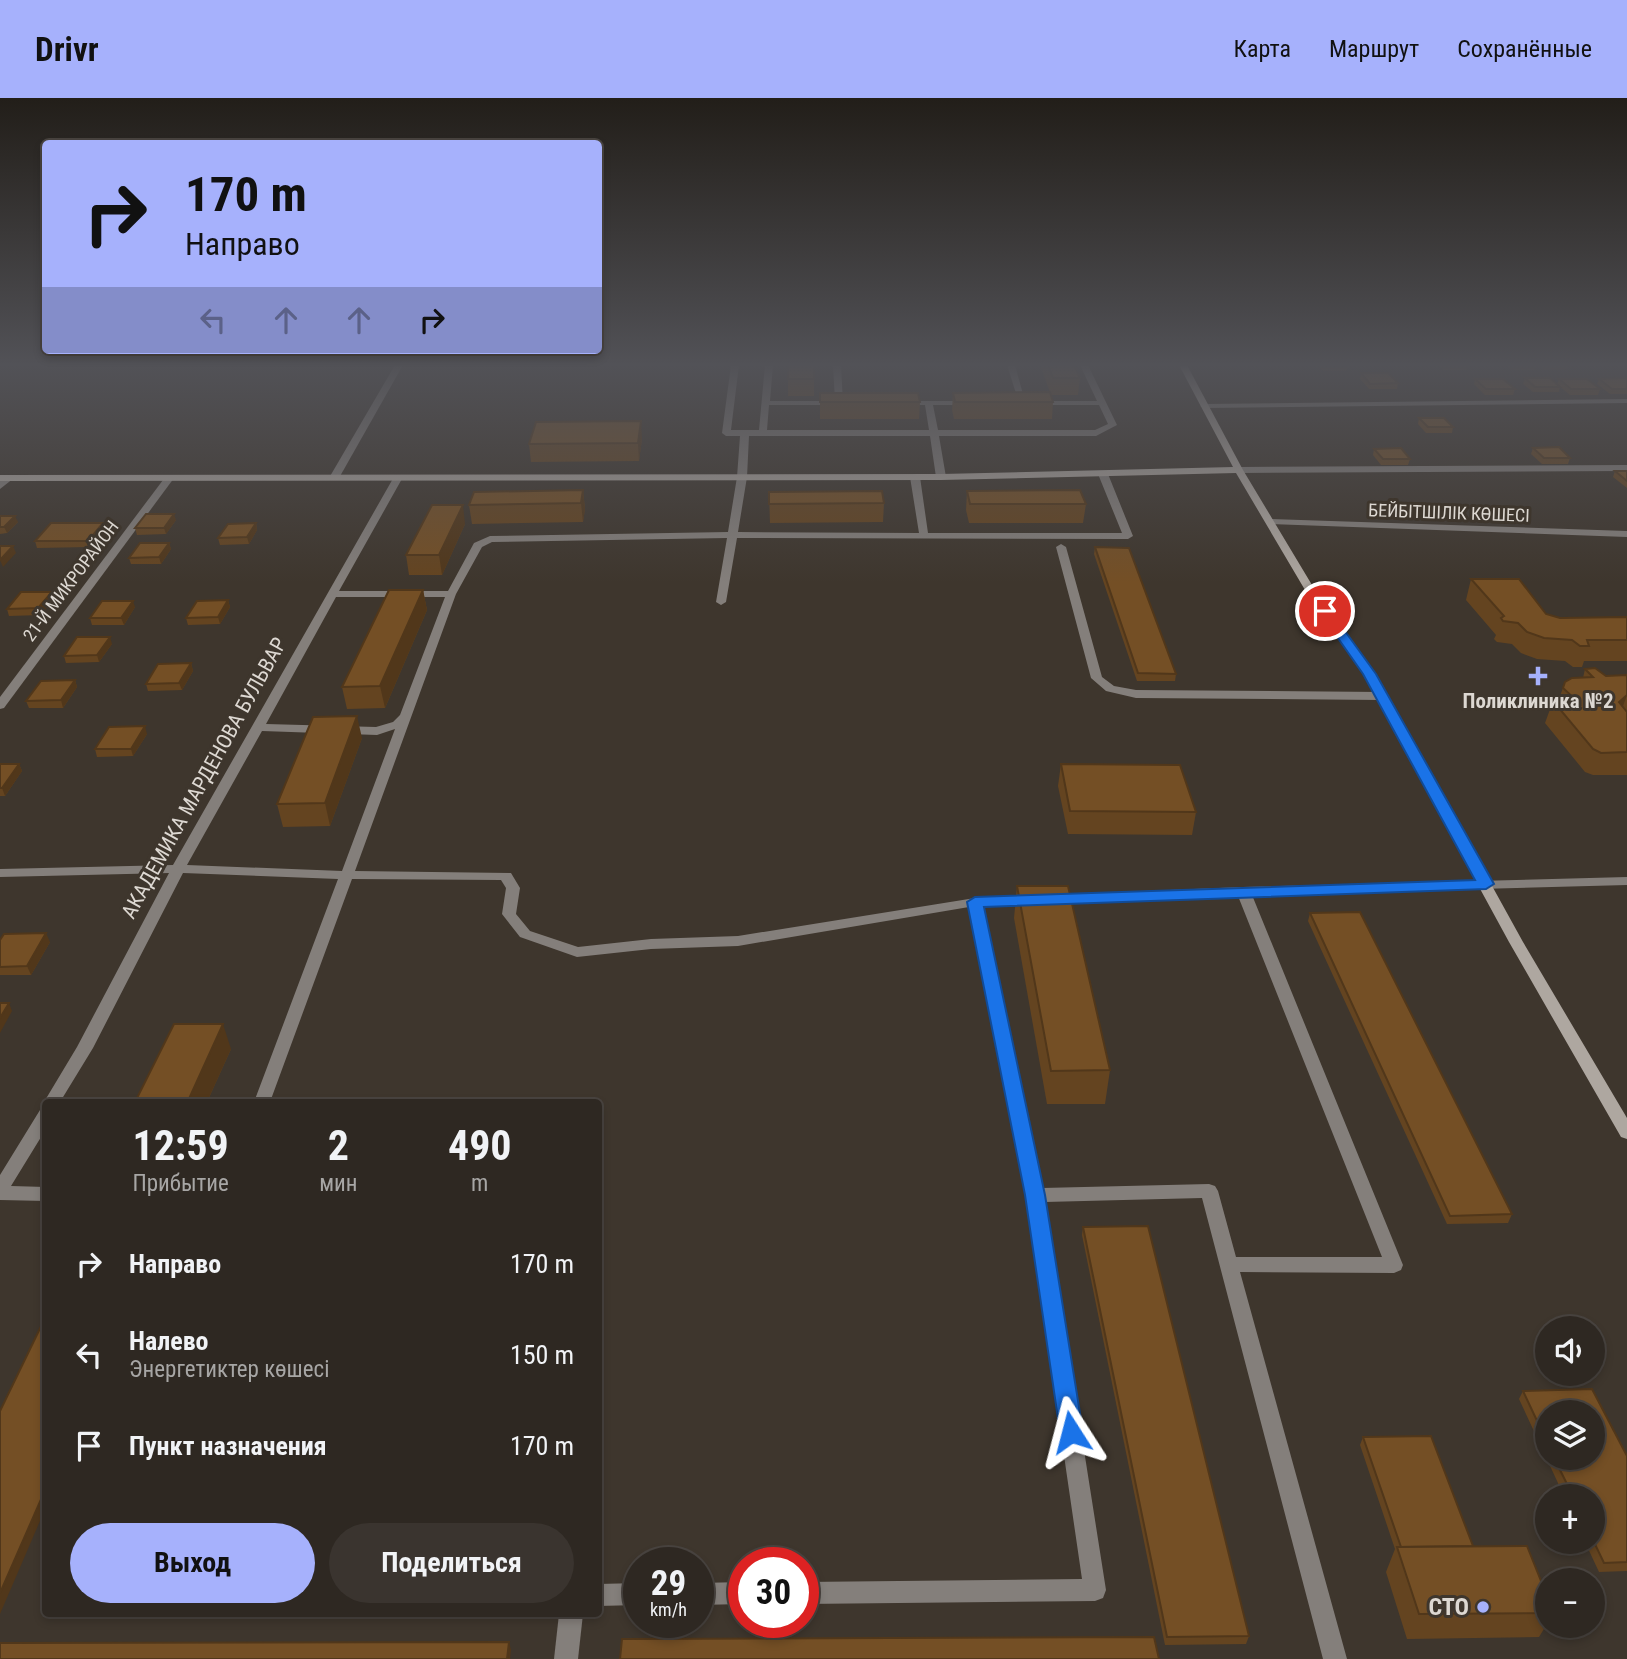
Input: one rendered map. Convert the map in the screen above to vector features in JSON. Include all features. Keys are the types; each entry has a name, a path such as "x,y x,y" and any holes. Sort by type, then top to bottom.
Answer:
{"main road":[{"path":"1221,438 1310,590 1369,674 1516,942 1627,1133"},
{"path":"4,478 941,477 1239,470"}],"street":[{"path":"334,478 357,438"},
{"path":"721,602 744,438"},
{"path":"935,438 941,477"},
{"path":"1239,470 1627,468"},
{"path":"263,1099 451,594 478,545 489,539 732,535 1128,536 1103,474"},
{"name":"АКАДЕМИКА МАРДЕНОВА БУЛЬВАР","path":"54,1099 85,1048 178,869 398,477"},
{"path":"915,477 924,535"},
{"path":"0,486 4,478"},
{"name":"21-Й МИКРОРАЙОН","path":"0,705 169,478"},
{"name":"БЕЙБІТШІЛІК КӨШЕСІ","path":"1271,523 1627,534"},
{"path":"1060,547 1097,678 1110,689 1136,694 1381,696"},
{"path":"332,594 451,594"},
{"path":"257,727 377,731 397,725 406,716"},
{"path":"0,873 178,869 345,875 506,876 513,888 509,914 525,934 578,952 651,944 738,941 975,902 1243,891 1627,881"},
{"path":"1229,1264 1394,1265 1243,891"},
{"path":"819,1593 1096,1590 1035,1195 975,902"},
{"path":"42,1121 0,1191 42,1194"},
{"path":"1035,1195 1209,1191 1335,1659"},
{"path":"602,1595 623,1594"},
{"path":"566,1659 571,1617"}],"building":[{"path":"531,438 639,438 638,443 529,444"},
{"path":"1559,447 1570,458 1544,458 1533,448"},
{"path":"1401,448 1410,459 1383,459 1374,449"},
{"path":"1615,471 1627,471 1627,481"},
{"path":"583,490 581,503 469,505 474,492"},
{"path":"1080,490 1086,504 970,504 967,491"},
{"path":"882,491 884,503 769,504 769,492"},
{"path":"432,505 463,505 439,555 406,555"},
{"path":"146,514 174,514 164,528 135,528"},
{"path":"0,516 15,516 4,527 0,527"},
{"path":"51,523 103,523 88,541 35,541"},
{"path":"256,523 247,537 218,538 228,524"},
{"path":"140,543 169,543 159,557 129,558"},
{"path":"0,546 13,546 0,560"},
{"path":"1095,547 1129,548 1176,674 1138,673"},
{"path":"1471,579 1519,579 1546,614 1560,618 1627,617 1627,640 1587,640 1589,646 1580,646 1572,640 1544,638 1527,632 1518,623 1503,621 1501,618 1504,616"},
{"path":"389,590 423,590 380,686 342,687"},
{"path":"21,592 52,592 38,608 7,609"},
{"path":"228,600 218,617 186,618 197,601"},
{"path":"102,601 133,601 121,618 90,618"},
{"path":"77,637 110,637 97,655 64,656"},
{"path":"191,663 179,683 146,684 158,664"},
{"path":"1595,668 1606,676 1627,675 1627,695 1619,702 1627,712 1627,752 1601,753 1593,749 1553,701 1576,700 1563,688 1565,682 1572,678 1593,677 1585,669"},
{"path":"75,680 61,700 26,701 41,681"},
{"path":"357,716 325,803 277,804 313,717"},
{"path":"145,726 131,749 95,749 109,727"},
{"path":"0,764 19,764 2,788 0,788"},
{"path":"1061,764 1180,765 1196,812 1070,811"},
{"path":"1017,886 1068,886 1110,1070 1051,1071"},
{"path":"1360,912 1512,1214 1450,1216 1310,913"},
{"path":"46,933 27,966 0,967 0,940 4,934"},
{"path":"0,1003 9,1003 0,1018"},
{"path":"174,1024 223,1024 189,1099 136,1099"},
{"path":"1148,1226 1249,1636 1167,1637 1083,1227"},
{"path":"42,1324 42,1497 0,1593 0,1411"},
{"path":"1592,1389 1598,1400 1535,1400 1535,1416 1523,1391"},
{"path":"1605,1414 1627,1456 1627,1562 1604,1563 1600,1554 1605,1554 1605,1484 1567,1484 1560,1470 1605,1470"},
{"path":"1431,1436 1473,1546 1401,1547 1363,1437"},
{"path":"1527,1546 1536,1568 1535,1613 1419,1614 1397,1547"},
{"path":"1154,1637 1159,1659 620,1659 622,1639"},
{"path":"509,1642 507,1659 0,1659 0,1643"}],"place":[{"name":"Поликлиника №2","path":"1538,676"},
{"name":"СТО","path":"1483,1607"}],"route":[{"path":"1071,1432 1035,1195 975,902 1486,884 1432,792 1369,674 1325,611"}]}
